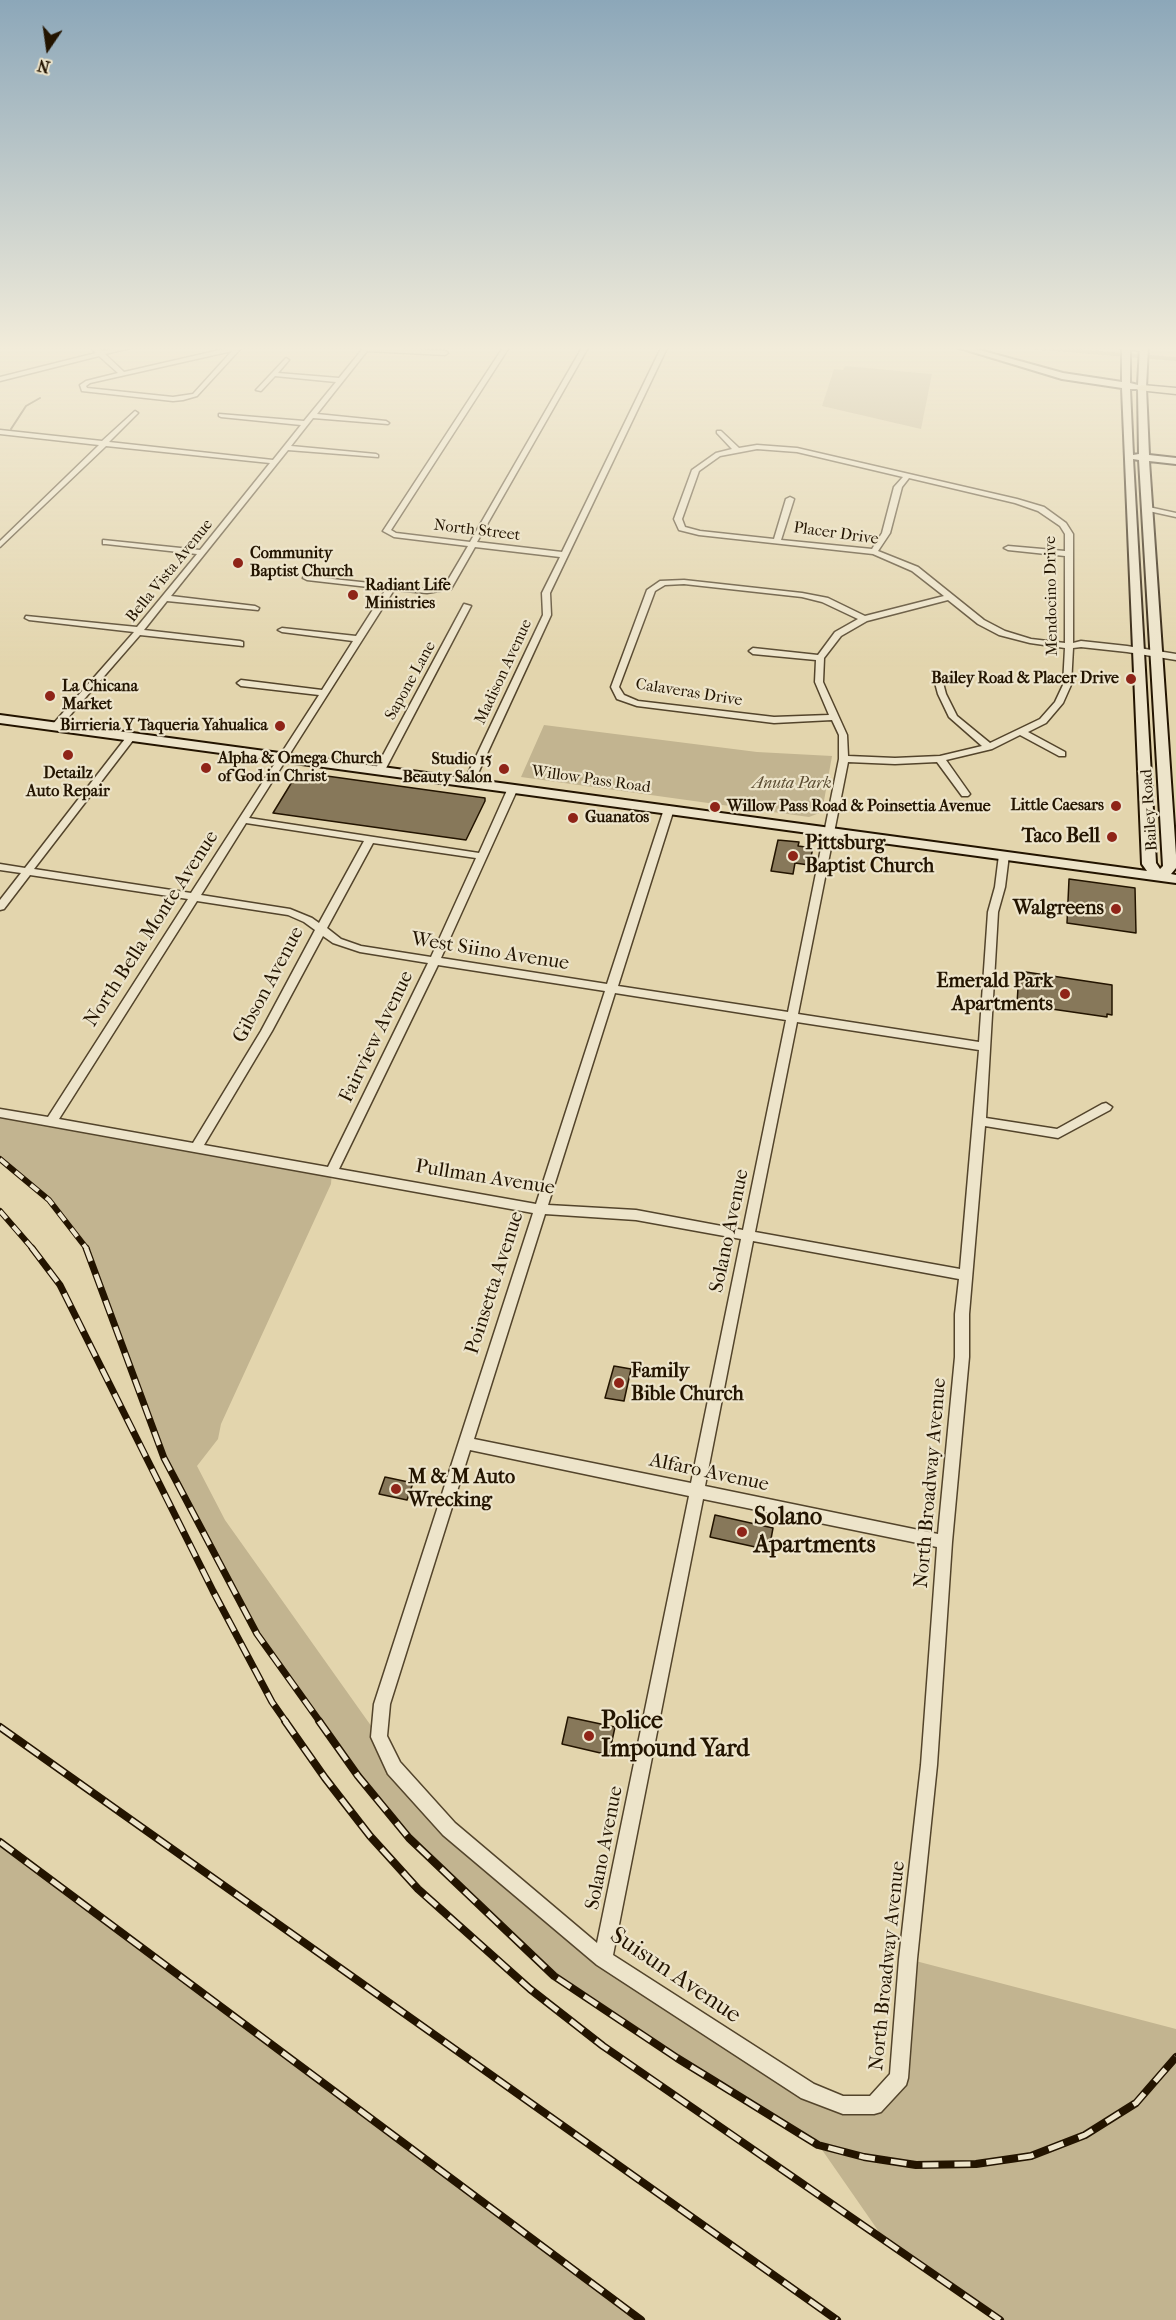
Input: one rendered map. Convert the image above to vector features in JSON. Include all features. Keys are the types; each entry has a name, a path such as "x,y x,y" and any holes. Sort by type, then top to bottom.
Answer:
{"main road":[{"name":"Bailey Road","path":"1128,456 1149,864 1160,877 1170,867 1144,454"},
{"path":"1128,456 1176,461"},
{"name":"Willow Pass Road","path":"0,719 1176,879"}],"street":[{"path":"0,545 93,454"},
{"path":"202,454 276,462"},
{"name":"Bella Vista Avenue","path":"56,726 138,631 282,454"},
{"path":"357,454 376,456"},
{"name":"North Street","path":"437,454 387,531 394,535 565,555"},
{"path":"306,578 427,591 448,587 524,454"},
{"name":"Madison Avenue","path":"469,782 547,615 546,593 613,454"},
{"name":"Mendocino Drive","path":"682,528 678,519 696,470 706,460 717,454"},
{"name":"Mendocino Drive","path":"815,454 1041,509 1063,525 1069,534 1067,685 1059,703 1043,721 989,747 940,759 895,761 844,759"},
{"path":"874,552 886,533 897,487 907,476"},
{"path":"777,541 790,499"},
{"path":"1147,508 1176,515"},
{"name":"Placer Drive","path":"682,528 699,533 874,552 915,569 981,622 1002,633 1030,641 1069,646 1082,651 1127,656 1138,653 1176,657"},
{"path":"106,542 201,552"},
{"path":"1008,548 1069,554"},
{"name":"Calaveras Drive","path":"836,717 774,720 637,703 620,697 615,687 651,590 663,583 684,582 802,595 825,600 864,619"},
{"name":"North Bella Monte Avenue","path":"51,1122 391,588"},
{"path":"753,651 820,658 838,634 864,619 949,597"},
{"path":"165,598 255,608"},
{"name":"Sapone Lane","path":"380,770 467,606"},
{"path":"29,618 240,644"},
{"path":"282,630 358,639"},
{"name":"Solano Avenue","path":"603,1959 844,759 843,735 819,682 820,658"},
{"path":"938,679 953,717 989,747"},
{"path":"241,683 324,693"},
{"path":"1022,732 1062,754"},
{"path":"0,908 131,736"},
{"path":"940,759 965,794"},
{"name":"Fairview Avenue","path":"332,1172 434,962 513,788"},
{"name":"Poinsetta Avenue","path":"379,1737 382,1704 669,809"},
{"path":"244,820 481,856"},
{"name":"Gibson Avenue","path":"197,1147 266,1031 370,839"},
{"name":"North Broadway Avenue","path":"874,2105 898,2079 908,1959 929,1765 945,1542 962,1357 965,1275 980,1121 993,912 1000,888 1004,855"},
{"name":"West Siino Avenue","path":"0,867 290,912 320,928 338,941 360,949 983,1047"},
{"path":"980,1121 1058,1134 1106,1107"},
{"name":"Pullman Avenue","path":"0,1113 540,1209 636,1215 965,1275"},
{"name":"Alfaro Avenue","path":"465,1443 945,1542"},
{"name":"Suisun Avenue","path":"379,1737 394,1768 449,1829 603,1959 808,2091 843,2105 874,2105"}],"green space":[{"name":"Anuta Park","path":"544,725 757,752 832,756 822,812 809,817 521,777"},
{"path":"0,1113 332,1171 331,1184 221,1424 218,1439 197,1466 225,1520 379,1737 394,1768 603,1959 808,2091 874,2105 899,2078 908,1959 1176,2029 1176,2320 1000,2320 886,2242 818,2144 677,2058 554,1976 409,1838 358,1776 257,1634 164,1458 85,1245 49,1200 0,1159"},
{"path":"0,1843 639,2320 0,2320"}],"building":[{"path":"298,772 485,798 485,801 466,840 273,813"},
{"name":"Pittsburg Baptist Church","path":"778,840 799,842 798,846 813,848 809,865 795,863 793,874 771,871"},
{"name":"Walgreens","path":"1069,879 1135,888 1136,933 1067,923"},
{"name":"Emerald Park Apartments","path":"1019,971 1112,985 1112,1015 1107,1014 1107,1017 1017,1004"},
{"name":"Family Bible Church","path":"614,1366 631,1369 624,1401 605,1398"},
{"name":"M & M Auto Wrecking","path":"385,1477 413,1483 407,1500 379,1494"},
{"name":"Solano Apartments","path":"715,1515 773,1528 769,1550 710,1537"},
{"name":"Police Impound Yard","path":"568,1717 615,1727 609,1755 562,1744"}],"railway":[{"path":"0,1159 49,1200 87,1249"},
{"path":"0,1211 33,1249"},
{"path":"32,1248 60,1285 213,1591 272,1702 286,1722"},
{"path":"86,1248 164,1458 257,1634 320,1722"},
{"path":"285,1721 370,1836 418,1889 530,1989 603,2046 1000,2320"},
{"path":"319,1721 358,1776 409,1838 554,1976 677,2058 818,2145 864,2157 916,2165 976,2164 1031,2156 1085,2135 1136,2103 1176,2057"},
{"path":"0,1727 837,2320"},
{"path":"0,1842 641,2320"}],"place":[{"name":"Community Baptist Church","path":"238,563"},
{"name":"Radiant Life Ministries","path":"353,595"},
{"name":"Bailey Road & Placer Drive","path":"1131,679"},
{"name":"La Chicana Market","path":"50,696"},
{"name":"Birrieria Y Taqueria Yahualica","path":"280,726"},
{"name":"Detailz Auto Repair","path":"68,755"},
{"name":"Alpha & Omega Church of God in Christ","path":"206,768"},
{"name":"Studio 15 Beauty Salon","path":"504,769"},
{"name":"Little Caesars","path":"1116,806"},
{"name":"Willow Pass Road & Poinsettia Avenue","path":"715,807"},
{"name":"Guanatos","path":"573,818"},
{"name":"Taco Bell","path":"1112,837"},
{"name":"Pittsburg Baptist Church","path":"793,856"},
{"name":"Walgreens","path":"1116,909"},
{"name":"Emerald Park Apartments","path":"1065,994"},
{"name":"Family Bible Church","path":"619,1383"},
{"name":"M & M Auto Wrecking","path":"396,1489"},
{"name":"Solano Apartments","path":"742,1532"},
{"name":"Police Impound Yard","path":"589,1736"}]}
